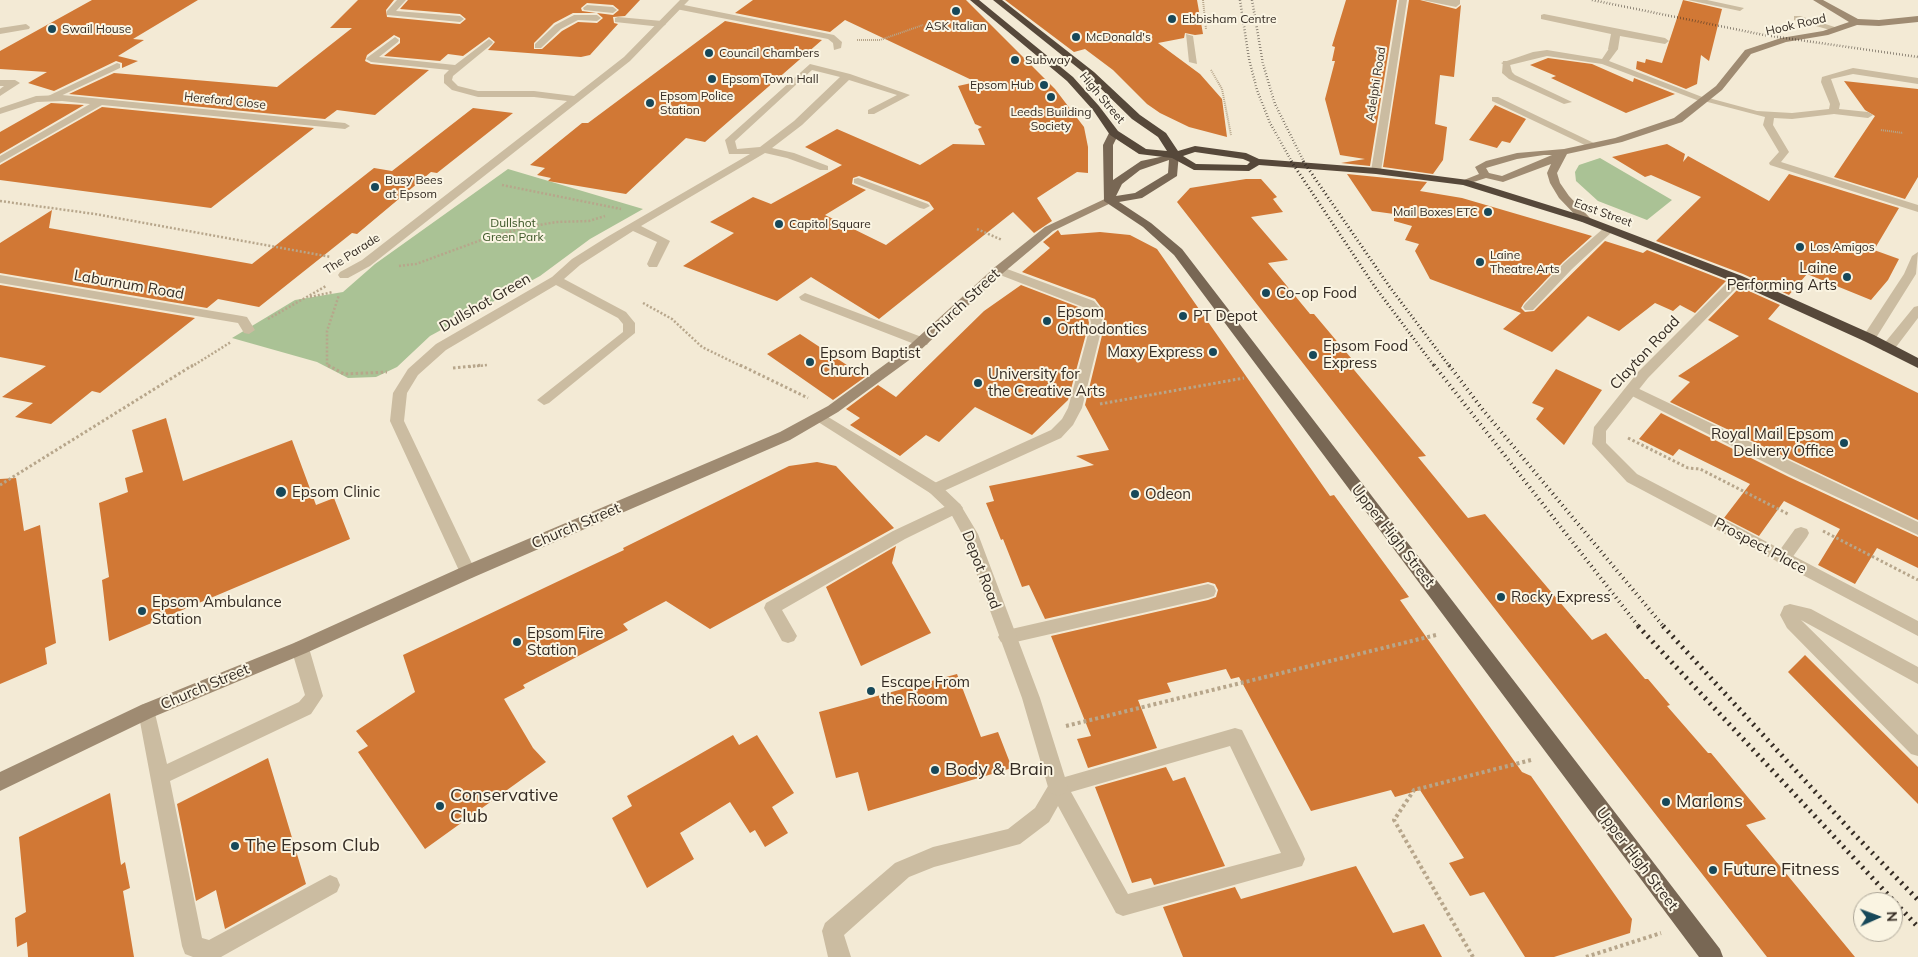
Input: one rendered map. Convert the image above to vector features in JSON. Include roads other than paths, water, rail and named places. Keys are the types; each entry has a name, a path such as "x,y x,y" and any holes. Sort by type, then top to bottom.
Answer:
{"highway":[{"name":"High Street","path":"974,0 1070,79 1114,133 1143,152 1175,155"},
{"name":"High Street","path":"997,0 1091,74 1136,117 1162,135 1175,155"},
{"name":"East Street","path":"1175,155 1195,149 1246,156 1257,162 1376,171 1464,182 1586,220 1738,279 1868,338 1918,364"},
{"name":"East Street","path":"1175,155 1194,167 1249,168 1257,162"}],"main road":[{"path":"1817,0 1856,22"},
{"name":"Hook Road","path":"1485,176 1480,167 1490,163 1544,152 1564,152 1661,128 1688,115 1719,88 1733,68 1748,52 1784,40 1837,29 1856,22 1879,23 1918,19"},
{"path":"1108,200 1106,169 1108,145 1114,133"},
{"path":"1464,182 1485,176 1503,179 1548,162 1564,152"},
{"path":"1564,152 1552,174 1554,184 1586,220"},
{"path":"1175,155 1173,174 1138,196 1108,200 1117,182 1136,168 1145,163 1175,155"},
{"name":"Church Street","path":"0,782 148,711 300,648 468,572 746,454 827,413 907,356 999,270 1049,229 1108,200"},
{"name":"Upper High Street","path":"1108,200 1147,225 1178,252 1712,957"}],"street":[{"path":"402,0 390,13 460,19"},
{"name":"Adelphi Road","path":"1376,171 1403,0"},
{"path":"1426,0 1456,4 1456,0"},
{"path":"1692,0 1740,8"},
{"path":"587,8 613,10"},
{"path":"627,11 645,13"},
{"path":"618,20 672,12 831,37 837,46"},
{"name":"The Parade","path":"344,274 366,263 627,59 672,12"},
{"path":"538,46 558,27 577,17 596,18"},
{"path":"1544,17 1601,28 1616,33 1665,41"},
{"path":"1797,18 1837,29"},
{"path":"0,31 26,27"},
{"path":"1604,62 1612,48 1616,33"},
{"path":"1189,36 1194,62"},
{"path":"395,40 371,59 456,68"},
{"path":"489,42 456,68 449,75 447,81 455,88 478,94 534,94 576,99"},
{"path":"1567,102 1512,77 1507,73 1506,63 1536,54 1547,53 1604,62 1705,100 1733,108 1770,115 1792,116 1834,111 1868,115"},
{"path":"49,98 117,66"},
{"path":"824,168 790,154 763,150 732,152 730,140 810,67 847,76 905,95 871,112"},
{"path":"1834,111 1836,104 1826,82 1827,77 1853,71 1918,81"},
{"name":"Dullshot Green","path":"468,572 397,421 400,393 413,372 441,347 556,280 576,262 763,150 798,123 847,76"},
{"path":"0,83 15,84 0,93"},
{"name":"Hereford Close","path":"0,111 22,103 49,98 102,101 345,126"},
{"path":"1495,99 1593,145"},
{"path":"0,160 102,101"},
{"path":"1770,115 1768,125 1784,152 1774,163 1918,210"},
{"path":"858,181 924,206"},
{"path":"633,227 664,241 653,264"},
{"path":"1529,307 1568,266 1609,229"},
{"path":"1868,338 1910,274 1918,256"},
{"path":"934,489 1056,434 1068,422 1076,408 1098,315 1090,304 999,270"},
{"name":"Laburnum Road","path":"0,279 242,320 249,330"},
{"name":"Clayton Road","path":"1608,456 1599,444 1599,430 1643,375 1738,279"},
{"path":"544,400 629,333 629,323 622,315 556,280"},
{"path":"805,296 922,342"},
{"path":"1888,348 1918,310"},
{"path":"1631,390 1795,472 1918,529"},
{"name":"Depot Road","path":"827,413 934,489 955,508 970,534 1043,732 1058,787 1123,906 1295,859 1235,736 1058,787"},
{"name":"Prospect Place","path":"1608,456 1632,478 1918,629"},
{"path":"788,636 772,608 899,535 955,508"},
{"path":"1783,558 1808,530"},
{"path":"1007,637 1208,591"},
{"path":"1918,676 1805,614 1790,611 1788,615 1793,623 1918,748"},
{"path":"161,776 305,708 314,696 300,648"},
{"path":"148,711 193,946 210,950 330,885"},
{"path":"840,957 837,952 833,931 902,870 933,858 1013,837 1042,815 1058,787"}],"railway":[{"path":"1240,0 1249,59 1257,90 1270,123 1292,162"},
{"path":"1252,0 1263,64 1275,104 1304,162"},
{"path":"1592,0 1764,35 1918,57"},
{"path":"1291,161 1375,287 1435,367"},
{"path":"1303,161 1389,286 1450,367"},
{"path":"1434,365 1639,627"},
{"path":"1449,365 1483,410 1664,627"},
{"path":"1638,626 1918,927"},
{"path":"1663,626 1853,833 1918,900"}],"place":[{"name":"ASK Italian","path":"956,11"},
{"name":"Ebbisham Centre","path":"1172,19"},
{"name":"Swail House","path":"52,29"},
{"name":"McDonald's","path":"1076,37"},
{"name":"Council Chambers","path":"709,53"},
{"name":"Subway","path":"1015,60"},
{"name":"Epsom Town Hall","path":"712,79"},
{"name":"Epsom Hub","path":"1044,85"},
{"name":"Leeds Building Society","path":"1051,97"},
{"name":"Epsom Police Station","path":"650,103"},
{"name":"Busy Bees at Epsom","path":"375,187"},
{"name":"Mail Boxes ETC","path":"1488,212"},
{"name":"Capitol Square","path":"779,224"},
{"name":"Los Amigos","path":"1800,247"},
{"name":"Laine Theatre Arts","path":"1480,262"},
{"name":"Laine Performing Arts","path":"1847,277"},
{"name":"Co-op Food","path":"1266,293"},
{"name":"PT Depot","path":"1183,316"},
{"name":"Epsom Orthodontics","path":"1047,321"},
{"name":"Maxy Express","path":"1213,352"},
{"name":"Epsom Food Express","path":"1313,355"},
{"name":"Epsom Baptist Church","path":"810,362"},
{"name":"University for the Creative Arts","path":"978,383"},
{"name":"Royal Mail Epsom Delivery Office","path":"1844,443"},
{"name":"Epsom Clinic","path":"281,492"},
{"name":"Odeon","path":"1135,494"},
{"name":"Rocky Express","path":"1501,597"},
{"name":"Epsom Ambulance Station","path":"142,611"},
{"name":"Epsom Fire Station","path":"517,642"},
{"name":"Escape From the Room","path":"871,691"},
{"name":"Body & Brain","path":"935,770"},
{"name":"Marlons","path":"1666,802"},
{"name":"Conservative Club","path":"440,806"},
{"name":"The Epsom Club","path":"235,846"},
{"name":"Future Fitness","path":"1713,870"}],"park label":[{"name":"Dullshot Green Park","path":"513,230"}]}
